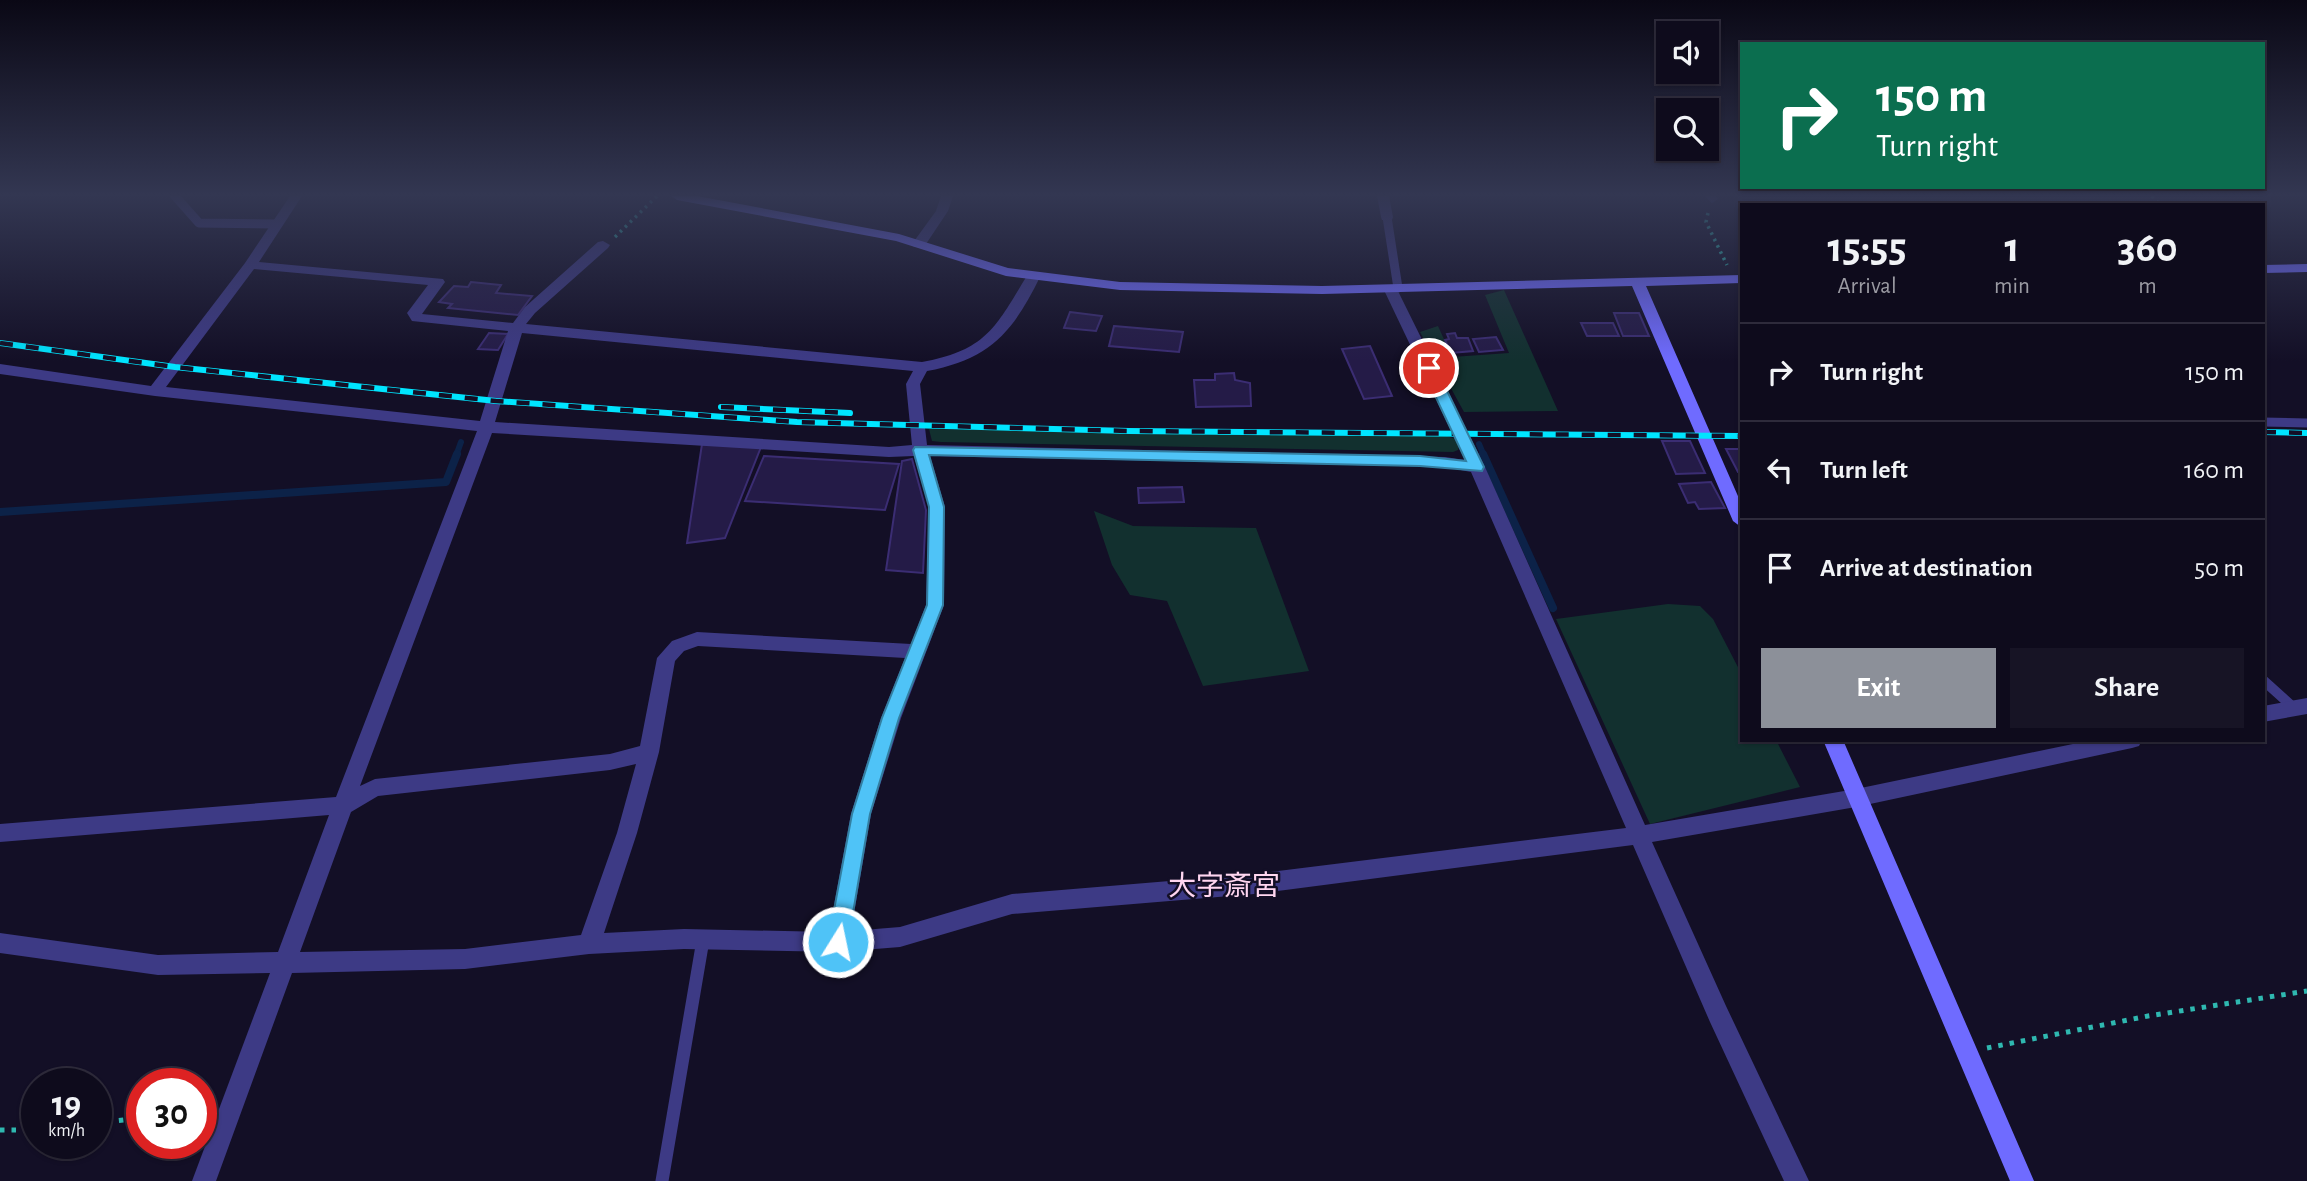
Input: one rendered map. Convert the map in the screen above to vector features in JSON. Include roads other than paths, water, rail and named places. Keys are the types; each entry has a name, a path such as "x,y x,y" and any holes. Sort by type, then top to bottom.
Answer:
{"main road":[{"path":"940,251 982,265 1033,277 1120,286 1210,289 1394,288 1737,279"},
{"path":"2265,269 2307,268"},
{"path":"1637,281 1740,519"},
{"path":"1834,742 2022,1181"}],"street":[{"path":"155,391 259,251"},
{"path":"204,1181 427,579 500,391 516,328 530,310 596,251"},
{"path":"250,265 438,282 414,313 417,318 922,367 970,356 984,345 1020,304 1033,277"},
{"path":"1394,288 1797,1181"},
{"path":"838,942 861,814 891,718 935,605 937,507 920,450 913,384 922,367"},
{"path":"0,369 155,391 486,427 889,452 920,450 1445,462 1476,467"},
{"path":"589,944 627,833 649,752 666,658 678,646 697,639 918,652"},
{"path":"2265,714 2300,707"},
{"path":"0,943 158,965 466,959 589,944 702,940 838,942 900,937 1012,904 1254,884 1639,835 1856,798 2122,742"},
{"path":"0,833 345,805 375,788 610,762 649,752"}],"lane":[{"path":"1390,251 1394,288"},
{"path":"2265,422 2307,423"},
{"path":"2265,681 2300,707"},
{"path":"662,1181 702,940"}],"waterway":[{"path":"456,456 461,442"},
{"path":"1479,444 1484,456"},
{"path":"0,512 446,482 457,454"},
{"path":"1483,454 1553,608"}],"railway":[{"path":"0,343 175,367 496,401 797,422 1129,431 1740,436"},
{"path":"721,407 850,413"},
{"path":"2265,432 2307,433"}],"district":[{"name":"大字斎宮","path":"1224,887"}]}
